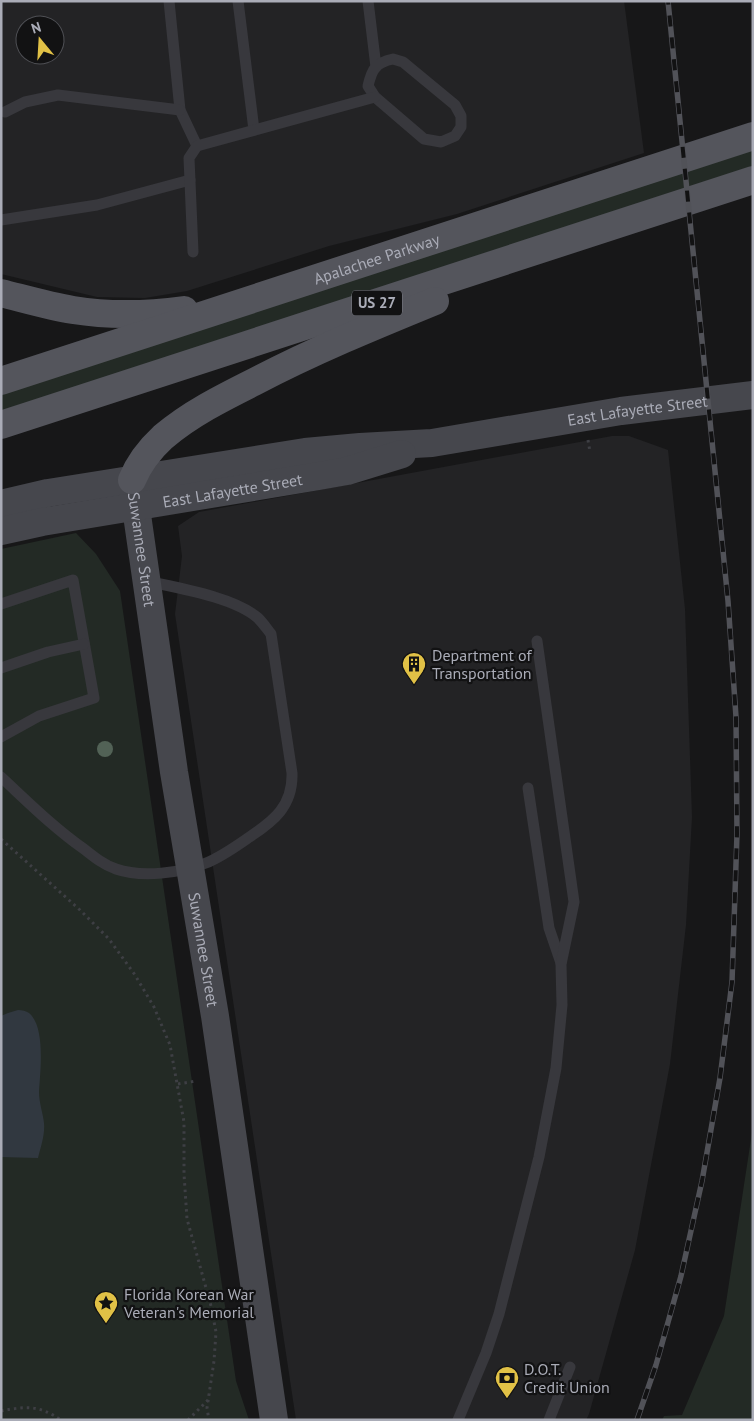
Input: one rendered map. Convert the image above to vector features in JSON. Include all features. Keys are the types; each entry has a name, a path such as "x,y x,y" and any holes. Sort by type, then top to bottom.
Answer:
{"main road":[{"name":"Apalachee Parkway","path":"1,381 753,136"},
{"name":"US 27","path":"1,425 753,180"},
{"path":"134,493 141,463 163,438 184,421 227,396 280,368 346,338 610,227"},
{"path":"1,293 73,310 109,314 135,314 163,313 207,307 274,293"}],"street":[{"name":"East Lafayette Street","path":"1,531 42,522 134,493 305,452 432,443 621,411 753,395"},
{"name":"East Lafayette Street","path":"1,504 42,494 134,493"},
{"name":"Suwannee Street","path":"134,493 175,780 215,1016 274,1420"}],"lane":[{"path":"170,1 180,110 197,146"},
{"path":"238,1 254,130"},
{"path":"368,1 376,67"},
{"path":"393,59 402,62 455,105 461,116 461,127 455,136 441,142 424,139 374,97 368,86 372,71 376,67 382,62 393,59"},
{"path":"5,112 25,102 58,95 180,110"},
{"path":"193,252 189,158 197,146 374,97"},
{"path":"1,220 96,205 190,180"},
{"path":"1,604 73,580 94,698 39,716 1,737"},
{"path":"1,777 68,838 107,865 143,874 164,873 208,862 238,845 272,821 282,809 289,798 292,779 271,634 258,618 233,602 146,581"},
{"path":"458,1420 486,1353 499,1314 539,1157 556,1068 562,1005 561,964 574,902 537,641"},
{"path":"1,668 48,652 84,644"},
{"path":"528,788 549,928 561,964"},
{"path":"548,1420 570,1367"}],"path":[{"path":"1,839 80,910 109,939 135,975 154,1006 170,1045 184,1122 184,1174 187,1219 211,1306 216,1332 208,1400 209,1420"},
{"path":"178,1084 196,1081"},
{"path":"188,1420 208,1400"},
{"path":"1,1411 27,1406 49,1412 61,1420"}],"shaded area":[{"path":"1,1 624,1 644,153 457,214 329,246 187,291 145,298 97,297 1,274"},
{"path":"753,148 753,166 1,411 1,393"},
{"path":"612,436 629,436 668,450 685,609 692,817 686,925 670,1064 635,1250 589,1414 586,1420 296,1420 175,614 182,556 178,526 199,512"},
{"path":"76,533 96,554 120,591 236,1381 249,1420 1,1420 1,549"},
{"path":"18,1010 29,1013 38,1029 40,1039 39,1096 44,1127 38,1158 1,1157 1,1016"},
{"path":"753,1126 753,1420 662,1420 664,1416 682,1415 724,1316"}],"railway":[{"path":"637,1420 656,1365 681,1276 702,1181 720,1078 732,982 737,834 736,717 728,601 668,1"}],"place":[{"name":"Department of Transportation","path":"414,685"},
{"name":"Florida Korean War Veteran's Memorial","path":"106,1324"},
{"name":"D.O.T. Credit Union","path":"507,1399"}]}
